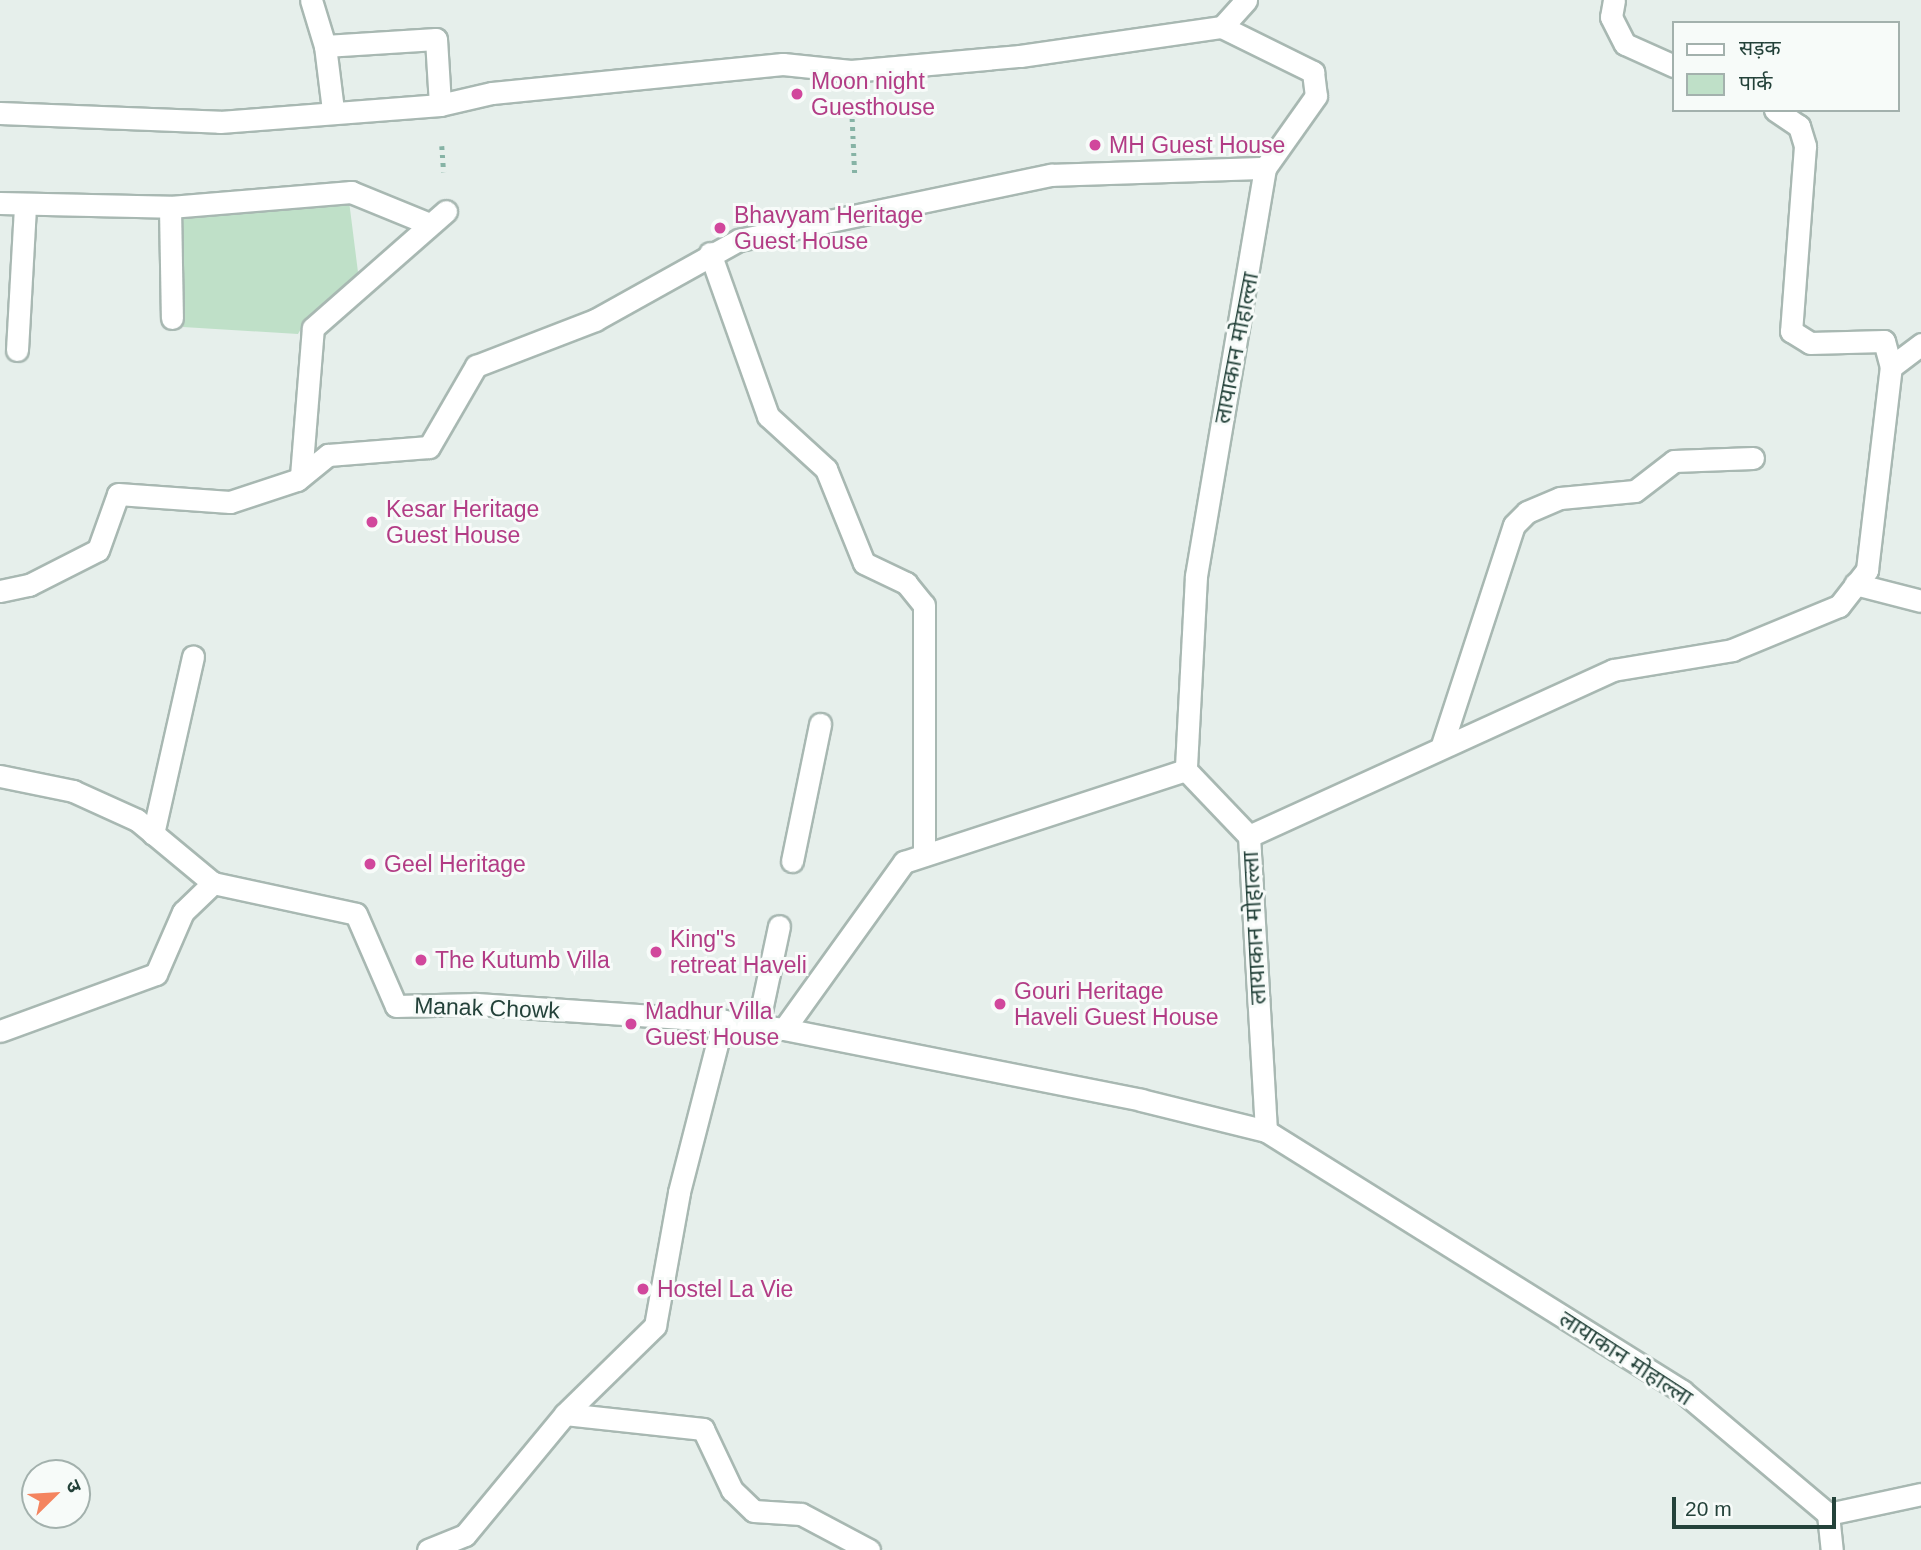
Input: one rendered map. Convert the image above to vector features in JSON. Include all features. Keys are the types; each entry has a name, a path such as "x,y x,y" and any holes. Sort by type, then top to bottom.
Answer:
{"street":[{"path":"311,0 325,46 333,110"},
{"path":"0,113 220,121 333,110 440,105 492,93 783,64 850,71 1222,27 1247,0"},
{"path":"1614,0 1611,17 1625,44 1672,65"},
{"name":"लायाकान मोहाल्ला","path":"1222,27 1313,72 1316,96 1265,168 1196,576 1186,769 1249,836 1266,1131 1682,1391 1828,1514"},
{"path":"325,46 436,39 440,105"},
{"path":"1249,836 1345,797 1442,745 1613,670 1732,650 1839,606 1867,570 1891,367 1884,341 1810,343 1791,331 1805,146 1799,126 1778,112"},
{"path":"0,591 29,585 98,550 118,494 230,502 301,476 328,455 429,447 476,366 594,320 710,253 857,213 1051,175 1265,168"},
{"path":"0,204 170,207 351,192 428,223"},
{"path":"17,350 25,206"},
{"path":"170,207 172,318"},
{"path":"301,476 313,328 366,288 428,223 446,211"},
{"path":"710,253 768,416 826,469 864,563 906,583 923,605 924,855"},
{"path":"1891,367 1921,344"},
{"path":"1442,745 1514,525 1527,512 1560,498 1635,491 1674,461 1753,458"},
{"path":"1855,584 1921,601"},
{"path":"153,834 193,656"},
{"path":"792,861 820,724"},
{"path":"784,1028 904,862 1186,769"},
{"path":"0,776 73,791 153,834 213,883 183,912 156,974 0,1031"},
{"name":"Manak Chowk","path":"213,883 356,914 396,1006 476,1004 723,1021"},
{"path":"758,1025 779,926"},
{"path":"428,1550 465,1535 565,1415 654,1326 679,1192 723,1021 784,1028 1141,1100 1266,1131"},
{"path":"565,1415 703,1429 732,1490 754,1511 801,1514 869,1550"},
{"path":"1832,1550 1828,1514 1921,1494"}],"path":[{"path":"850,71 857,213"},
{"path":"440,105 446,211"}],"green space":[{"path":"349,201 359,280 307,318 298,334 183,327 180,217"}],"place":[{"name":"Moon night Guesthouse","path":"797,94"},
{"name":"MH Guest House","path":"1095,145"},
{"name":"Bhavyam Heritage Guest House","path":"720,228"},
{"name":"Kesar Heritage Guest House","path":"372,522"},
{"name":"Geel Heritage","path":"370,864"},
{"name":"King\"s retreat Haveli","path":"656,952"},
{"name":"The Kutumb Villa","path":"421,960"},
{"name":"Gouri Heritage Haveli Guest House","path":"1000,1004"},
{"name":"Madhur Villa Guest House","path":"631,1024"},
{"name":"Hostel La Vie","path":"643,1289"}]}
